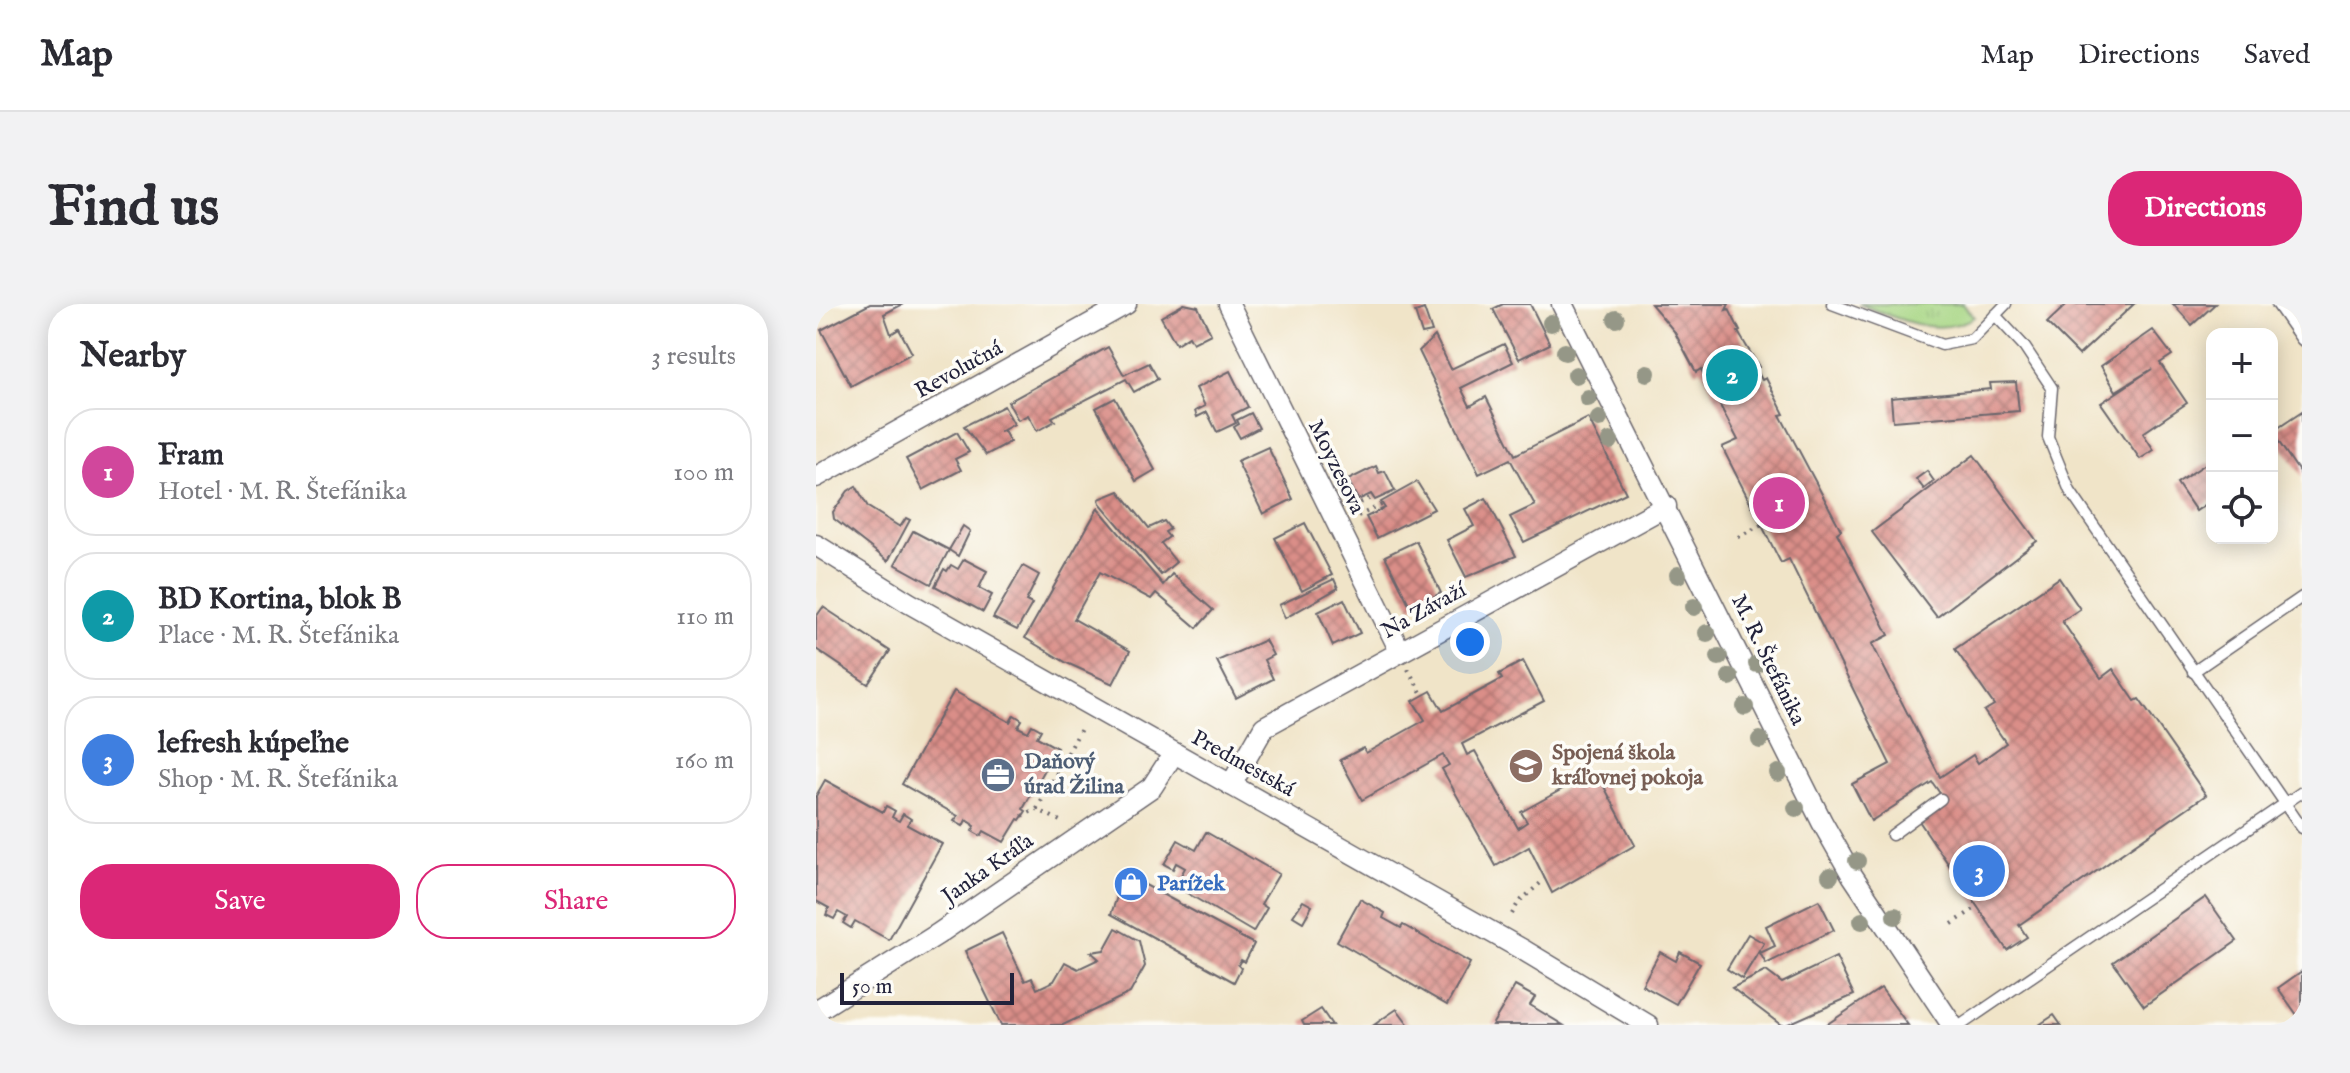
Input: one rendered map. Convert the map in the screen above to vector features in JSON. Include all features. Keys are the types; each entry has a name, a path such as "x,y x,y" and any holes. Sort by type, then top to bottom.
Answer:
{"street":[{"name":"Revolučná","path":"816,477 1126,304"},
{"name":"Moyzesova","path":"1229,304 1403,659"},
{"name":"M. R. Štefánika","path":"1562,304 1827,832 1952,1025"},
{"name":"Na Závaží","path":"1231,785 1264,727 1403,659 1666,506"},
{"name":"Predmestská","path":"816,545 909,603 1525,951 1648,1025"},
{"name":"Janka Kráľa","path":"816,1011 938,934 1152,787 1174,753"}],"lane":[{"path":"1832,304 1942,345 1972,339 2006,304"},
{"path":"2283,306 2302,340"},
{"path":"1995,315 2024,346 2052,388 2048,437 2070,491 2302,828"},
{"path":"2193,672 2302,597"},
{"path":"1961,1025 2302,792"},
{"path":"1892,835 1941,799"}],"path":[{"path":"1353,506 1373,497"},
{"path":"1358,516 1383,504"},
{"path":"1738,537 1761,525"},
{"path":"1403,659 1423,696"},
{"path":"1022,816 1037,809 1081,729"},
{"path":"1037,809 1068,825"},
{"path":"1512,914 1518,903 1545,879"},
{"path":"1952,924 1977,907"}],"green space":[{"path":"1859,304 1963,304 1974,317 1960,324 1931,326 1901,320"}],"building":[{"path":"870,304 903,304 884,314 891,334 899,329 912,353 851,386 821,330"},
{"path":"1184,304 1198,307 1211,334 1193,343 1189,336 1176,344 1161,317"},
{"path":"1503,304 1530,304 1550,344 1519,359 1493,309"},
{"path":"1651,304 1729,304 1726,310 1729,309 1738,332 1759,367 1756,369 1762,380 1766,378 1784,414 1780,415 1841,530 1837,533 1889,635 1872,644 1940,777 1973,755 1978,763 2006,743 1984,711 1994,705 1955,649 2059,578 2080,609 2062,621 2101,678 2113,669 2135,701 2139,699 2206,795 2019,925 2027,937 2007,950 1917,818 1944,799 1932,782 1871,821 1852,784 1890,764 1789,559 1781,563 1722,447 1738,440 1701,369 1696,372 1674,331"},
{"path":"2067,304 2134,304 2079,355 2047,323"},
{"path":"2173,304 2215,304 2192,325"},
{"path":"1424,309 1432,332 1422,334 1415,312"},
{"path":"2153,330 2172,355 2160,363 2187,403 2143,433 2154,450 2140,459 2101,403 2152,369 2116,391 2101,366"},
{"path":"1435,336 1451,369 1504,344 1513,362 1461,388 1470,406 1486,397 1515,455 1588,418 1626,493 1524,542 1510,517 1535,505 1510,459 1479,474 1419,351"},
{"path":"1108,347 1124,375 1149,363 1158,379 1134,392 1126,379 1052,417 1055,421 1037,431 1028,415 1018,420 1008,402"},
{"path":"1230,371 1248,407 1232,415 1236,423 1217,432 1207,412 1197,417 1195,411 1205,406 1196,388"},
{"path":"2016,382 2019,411 1893,421 1891,398 1991,389 1990,383"},
{"path":"1115,398 1155,470 1136,481 1096,408"},
{"path":"1004,406 1014,424 1000,432 1004,431 1010,442 986,455 964,426"},
{"path":"2302,412 2302,476 2278,441 2278,428"},
{"path":"1251,413 1259,428 1240,438 1234,427 1239,424 1237,420"},
{"path":"957,432 969,452 955,459 961,470 923,490 906,459"},
{"path":"1268,447 1293,499 1263,514 1237,461"},
{"path":"1974,455 2037,541 1937,617 1872,532"},
{"path":"2206,464 2206,504 2196,511 2177,483"},
{"path":"1376,466 1379,473 1385,471 1395,491 1375,500 1371,494 1358,500 1348,480"},
{"path":"1927,471 1934,481 1924,489 1916,479"},
{"path":"1417,482 1434,509 1377,538 1366,517 1385,508 1381,502"},
{"path":"856,486 868,507 900,527 906,518 910,520 888,561 834,519 833,512 848,491"},
{"path":"1119,491 1149,528 1164,521 1170,529 1165,532 1169,537 1161,543 1176,562 1161,575 1100,503 1099,499"},
{"path":"1486,498 1516,556 1466,577 1447,540 1474,526 1465,509"},
{"path":"1098,508 1163,585 1172,574 1213,610 1197,628 1156,593 1151,599 1100,572 1074,619 1130,651 1113,684 1067,663 1025,638"},
{"path":"1305,523 1332,575 1302,591 1275,538"},
{"path":"963,526 970,531 958,556 949,550"},
{"path":"913,531 949,550 931,584 895,564"},
{"path":"1416,541 1441,593 1411,608 1385,556"},
{"path":"964,559 987,571 979,588 992,595 983,612 935,586 944,569 947,571 951,565 958,569"},
{"path":"1023,566 1039,575 1026,601 1032,604 1017,630 993,618"},
{"path":"1334,579 1338,588 1285,618 1279,605"},
{"path":"1344,599 1360,633 1333,646 1318,612"},
{"path":"823,607 890,651 868,684 816,649 816,617"},
{"path":"1265,640 1273,655 1264,660 1273,679 1236,698 1217,661"},
{"path":"1523,661 1544,701 1462,744 1467,755 1475,751 1518,828 1527,822 1521,812 1586,776 1591,785 1600,779 1635,845 1552,893 1529,847 1496,866 1442,769 1449,765 1443,755 1362,800 1340,760 1363,748 1366,753 1425,720 1413,701 1431,691 1443,711 1502,679 1499,674"},
{"path":"954,691 1010,722 1014,715 1022,720 1018,727 1028,732 1032,725 1041,730 1037,737 1057,748 1023,809 1026,811 1004,842 984,831 981,836 972,831 975,826 966,820 963,826 954,821 958,816 902,784"},
{"path":"825,780 883,812 886,806 895,811 892,817 899,821 903,814 911,819 907,825 942,844 889,940 855,921 851,928 843,923 847,917 838,912 834,919 826,915 829,908 816,901 816,796"},
{"path":"1206,832 1279,874 1261,904 1267,908 1253,932 1175,886 1185,868 1176,863 1173,869 1164,864 1178,840 1196,850"},
{"path":"1125,874 1254,944 1245,962 1241,960 1238,965 1241,968 1234,982 1111,914"},
{"path":"2206,897 2237,941 2144,1006 2113,962"},
{"path":"1360,899 1385,913 1383,918 1401,928 1403,925 1470,963 1447,1005 1337,941"},
{"path":"1819,900 1834,930 1766,964 1760,953 1775,946 1766,926"},
{"path":"1303,901 1312,906 1303,922 1293,916"},
{"path":"1116,928 1139,941 1145,966 1130,993 1063,1025 1001,1025 965,951 1002,933 1025,981 1032,978 1037,989 1054,981 1065,962 1078,969 1099,959 1091,952 1104,950"},
{"path":"1748,934 1764,943 1742,979 1727,969"},
{"path":"1660,952 1676,961 1680,952 1700,963 1676,1004 1642,985"},
{"path":"1836,957 1854,995 1786,1025 1781,1025 1732,988 1766,971 1782,983"},
{"path":"2302,971 2302,1022 2278,988"},
{"path":"1515,986 1535,997 1530,1005 1563,1025 1492,1025"},
{"path":"1881,988 1908,1025 1826,1025"},
{"path":"1321,1009 1332,1025 1304,1025 1302,1021"},
{"path":"1397,1009 1409,1025 1374,1025 1388,1015"},
{"path":"2054,1015 2061,1025 2039,1025"}],"place":[{"name":"BD Kortina, blok B","path":"1732,375"},
{"name":"Fram","path":"1779,503"},
{"name":"Spojená škola kráľovnej pokoja","path":"1526,766"},
{"name":"Daňový úrad Žilina","path":"998,775"},
{"name":"lefresh kúpeľne","path":"1979,871"},
{"name":"Parížek","path":"1131,884"}]}
